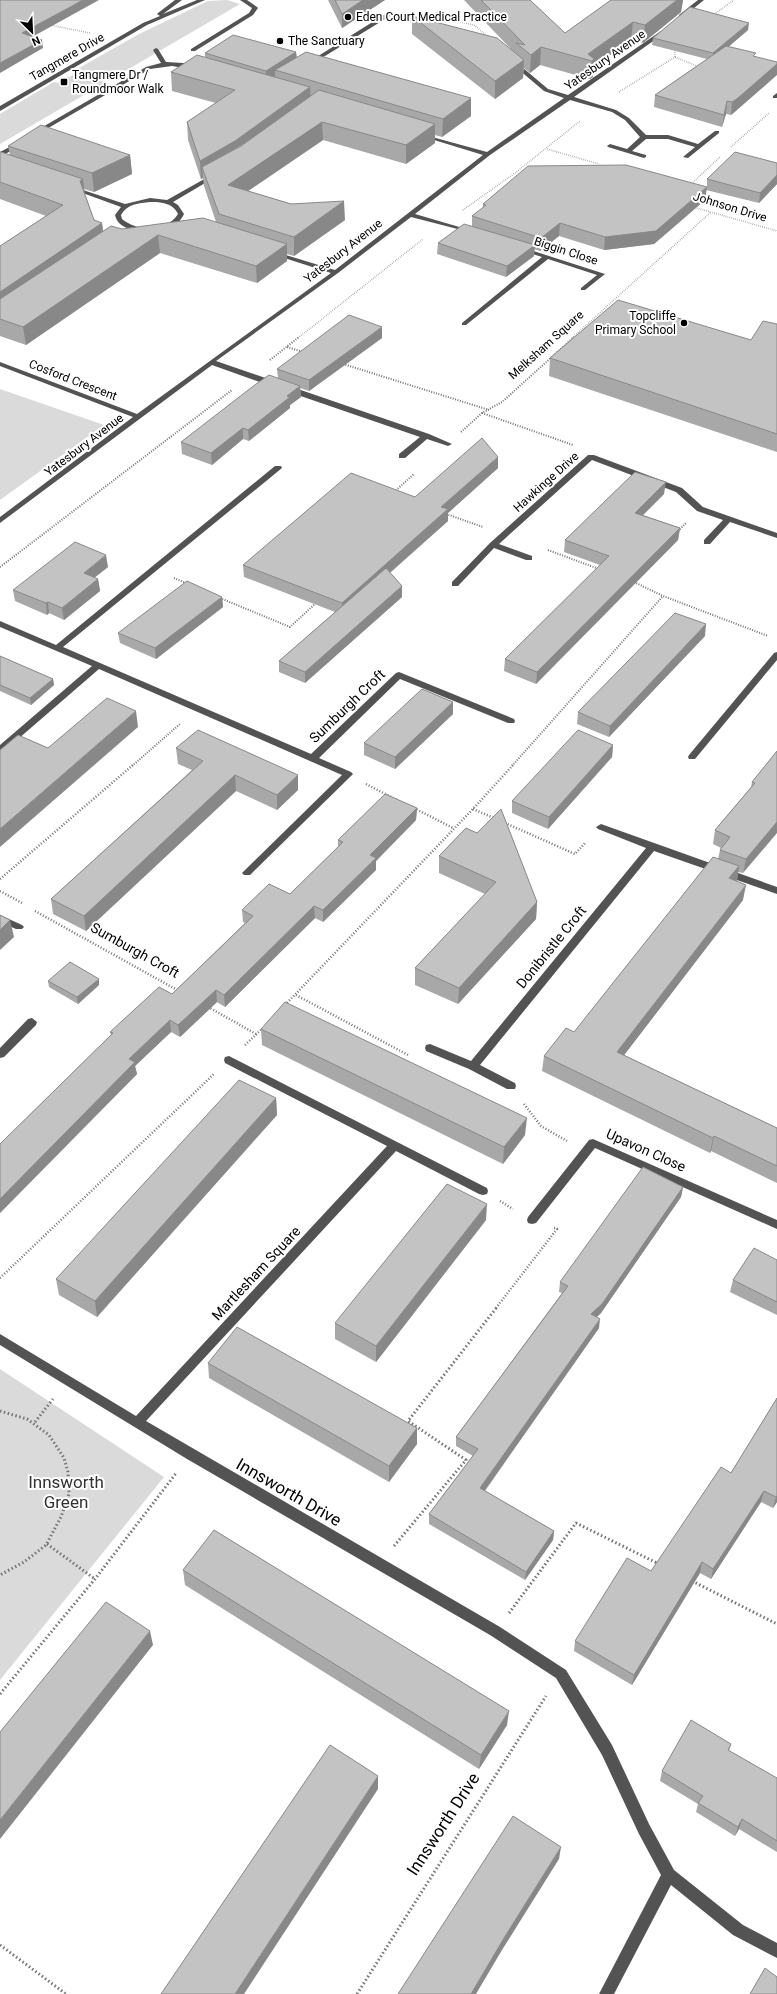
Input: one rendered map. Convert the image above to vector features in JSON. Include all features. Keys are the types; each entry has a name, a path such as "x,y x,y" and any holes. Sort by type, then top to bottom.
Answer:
{"street":[{"name":"Tangmere Drive","path":"145,24 178,0"},
{"name":"Tangmere Drive","path":"0,109 145,24 202,0"},
{"path":"193,50 251,14 255,8 243,0"},
{"path":"676,21 701,0"},
{"path":"686,4 694,5"},
{"path":"302,68 389,14 432,26"},
{"name":"Yatesbury Avenue","path":"0,521 212,362 336,272 488,154 658,37 670,27"},
{"path":"495,48 546,90 614,111 627,119 644,137"},
{"path":"156,50 164,63"},
{"path":"0,155 148,68 164,63 181,64 203,70"},
{"path":"414,132 488,154"},
{"path":"686,157 717,132"},
{"path":"628,151 644,137 668,138 698,146"},
{"path":"610,146 644,156"},
{"path":"168,202 220,173"},
{"path":"66,186 125,206 145,200 168,202 175,205 181,214 174,223"},
{"path":"125,206 118,215 119,220 123,224 130,227 153,229 174,223 181,225"},
{"path":"409,214 444,223 480,235"},
{"path":"123,232 130,227"},
{"name":"Biggin Close","path":"517,247 602,274 583,289"},
{"path":"270,252 336,272"},
{"path":"464,324 547,257"},
{"path":"212,362 448,444"},
{"name":"Cosford Crescent","path":"0,364 139,417"},
{"path":"402,456 426,436"},
{"name":"Hawkinge Drive","path":"455,584 493,545 592,457 679,490 700,509 776,535"},
{"path":"57,648 155,570 278,468"},
{"path":"707,542 728,519"},
{"path":"493,545 529,558"},
{"name":"Sumburgh Croft","path":"0,624 199,708 348,774"},
{"path":"692,758 777,654"},
{"path":"0,750 98,665"},
{"name":"Sumburgh Croft","path":"313,758 399,675 511,721"},
{"path":"247,873 348,774"},
{"path":"601,827 652,847 777,891"},
{"name":"Donibristle Croft","path":"473,1066 652,847"},
{"path":"0,918 19,927"},
{"path":"0,1054 32,1022"},
{"path":"430,1048 473,1066 511,1086"},
{"path":"229,1060 483,1191"},
{"name":"Upavon Close","path":"585,1151 593,1143 777,1225"},
{"name":"Martlesham Square","path":"138,1422 395,1145"},
{"path":"532,1220 585,1151"},
{"name":"Innsworth Drive","path":"0,1339 191,1455 495,1632 561,1674 607,1750 644,1829 669,1875 738,1930 777,1951"},
{"path":"606,1994 669,1875"}],"path":[{"path":"716,14 734,0"},
{"path":"437,16 474,25 490,39 495,48"},
{"path":"43,24 120,38"},
{"path":"674,46 675,57"},
{"path":"675,57 704,69"},
{"path":"0,567 250,376 444,223 515,173 599,106 675,57"},
{"path":"515,173 523,173"},
{"name":"Johnson Drive","path":"692,206 777,231"},
{"name":"Melksham Square","path":"391,495 482,413 502,402 711,212"},
{"path":"287,347 309,354"},
{"path":"339,363 489,410"},
{"path":"482,413 581,448 592,457"},
{"path":"673,536 700,509"},
{"path":"441,512 506,535"},
{"path":"543,548 602,570"},
{"path":"155,570 190,585"},
{"path":"636,576 631,581 663,596 770,636"},
{"path":"285,1006 453,828 473,809 663,596"},
{"path":"219,597 290,627 317,602"},
{"path":"0,879 199,708"},
{"path":"348,774 404,803"},
{"path":"411,807 453,828"},
{"path":"473,809 494,818"},
{"path":"502,822 574,854 601,827"},
{"path":"0,891 28,906"},
{"name":"Sumburgh Croft","path":"35,910 180,992"},
{"path":"296,995 412,1057 430,1048"},
{"path":"201,1003 256,1034"},
{"path":"0,1278 262,1029"},
{"path":"511,1086 541,1126 585,1151"},
{"path":"379,1565 466,1460 408,1421 557,1229"},
{"path":"35,1422 68,1379"},
{"path":"0,1411 11,1412 35,1422 57,1442 70,1473 69,1500 46,1544 10,1572 0,1575"},
{"path":"0,1694 95,1579 191,1455"},
{"path":"495,1632 576,1522 666,1568"},
{"path":"46,1544 95,1579"},
{"path":"687,1578 777,1624"},
{"name":"Innsworth Drive","path":"357,1994 561,1674"},
{"path":"0,1946 66,1994"}],"green space":[{"path":"227,0 240,4 0,144 0,114 54,82 58,83 82,70 79,68 139,34 208,1"},
{"path":"0,389 104,425 0,500"},
{"name":"Innsworth Green","path":"0,1369 164,1477 0,1680"}],"building":[{"path":"0,0 83,0 22,33 42,40 0,63"},
{"path":"335,0 363,0 342,14"},
{"path":"481,0 530,0 565,33 611,0 677,0 645,25 633,22 588,54 594,59 592,61 541,47 531,55 516,43 525,45"},
{"path":"690,7 749,23 713,53 653,38"},
{"path":"412,16 497,38 524,60 495,81"},
{"path":"233,35 296,52 266,71 205,53"},
{"path":"726,46 756,53 753,56 777,62 777,64 738,98 732,102 727,101 724,115 655,95"},
{"path":"306,52 471,98 443,119 275,70"},
{"path":"197,55 310,87 235,141 200,161 187,122 235,90 171,72"},
{"path":"319,90 435,124 406,145 322,122 228,185 291,204 344,201 294,237 219,214 202,167 241,146"},
{"path":"41,125 130,155 92,173 8,146"},
{"path":"0,152 83,179 80,181 94,220 102,223 0,292 0,246 63,205 0,182"},
{"path":"735,152 777,163 777,175 760,193 707,179"},
{"path":"626,165 707,187 656,231 605,237 560,223 541,238 472,216 486,205 483,204 528,166"},
{"path":"203,218 287,244 256,266 158,235 23,327 0,319 0,299 111,226 122,229"},
{"path":"464,224 535,245 507,266 438,243"},
{"path":"618,300 751,340 763,321 777,324 777,434 550,358"},
{"path":"349,315 382,327 309,380 277,369"},
{"path":"269,375 300,386 287,396 290,397 248,430 243,428 211,453 181,442 256,384"},
{"path":"482,438 498,457 441,507 448,509 342,603 243,565 351,473 415,497"},
{"path":"635,472 666,482 635,513 680,528 537,672 505,659 609,556 565,540"},
{"path":"75,542 106,555 84,573 98,579 62,608 13,590"},
{"path":"386,568 402,586 305,672 279,661"},
{"path":"187,581 222,597 155,648 118,633"},
{"path":"675,613 706,624 610,726 578,712"},
{"path":"0,656 53,679 30,698 0,685"},
{"path":"422,689 453,702 395,757 364,743"},
{"path":"107,698 136,711 0,829 0,750 18,735 48,748"},
{"path":"198,730 298,775 277,795 235,775 84,916 51,899 203,761 176,748"},
{"path":"578,730 613,745 549,817 512,801"},
{"path":"777,751 777,822 746,859 720,850 730,837 715,830 755,783 752,782"},
{"path":"385,794 417,808 370,855 376,858 323,910 314,906 224,995 216,990 178,1025 170,1020 129,1059 135,1062 0,1199 0,1144 113,1033 110,1032 159,987 172,994 253,916 242,910 269,884 290,894 343,842 338,840"},
{"path":"501,809 537,902 459,988 415,968 496,882 439,856 466,828 477,833"},
{"path":"713,857 739,866 729,878 746,885 617,1052 777,1128 777,1166 714,1136 713,1138 544,1056 566,1028 574,1032"},
{"path":"0,915 10,920 0,930"},
{"path":"70,962 99,979 77,997 48,981"},
{"path":"285,1002 527,1118 504,1147 261,1029"},
{"path":"239,1080 276,1098 95,1301 56,1279"},
{"path":"643,1167 683,1187 602,1304 591,1314 600,1319 480,1488 554,1531 526,1572 429,1514 478,1449 456,1437 568,1286 560,1282"},
{"path":"447,1184 487,1204 376,1346 335,1323"},
{"path":"754,1248 777,1260 777,1302 733,1280"},
{"path":"237,1327 417,1428 389,1466 208,1363"},
{"path":"777,1398 777,1496 776,1497 764,1491 713,1569 702,1562 634,1675 575,1641 627,1558 651,1571 721,1467 731,1473"},
{"path":"214,1530 509,1711 481,1755 183,1570"},
{"path":"106,1602 150,1631 0,1820 0,1732"},
{"path":"691,1720 731,1744 728,1750 777,1778 777,1841 742,1819 738,1827 698,1803 703,1796 662,1771"},
{"path":"330,1745 378,1776 235,1994 161,1994"},
{"path":"513,1816 561,1847 471,1994 398,1994"},
{"path":"765,1968 777,1977 777,1994 750,1994"}],"place":[{"name":"Eden Court Medical Practice","path":"348,17"},
{"name":"The Sanctuary","path":"280,41"},
{"name":"Tangmere Dr / Roundmoor Walk","path":"64,82"},
{"name":"Topcliffe Primary School","path":"684,323"}]}
